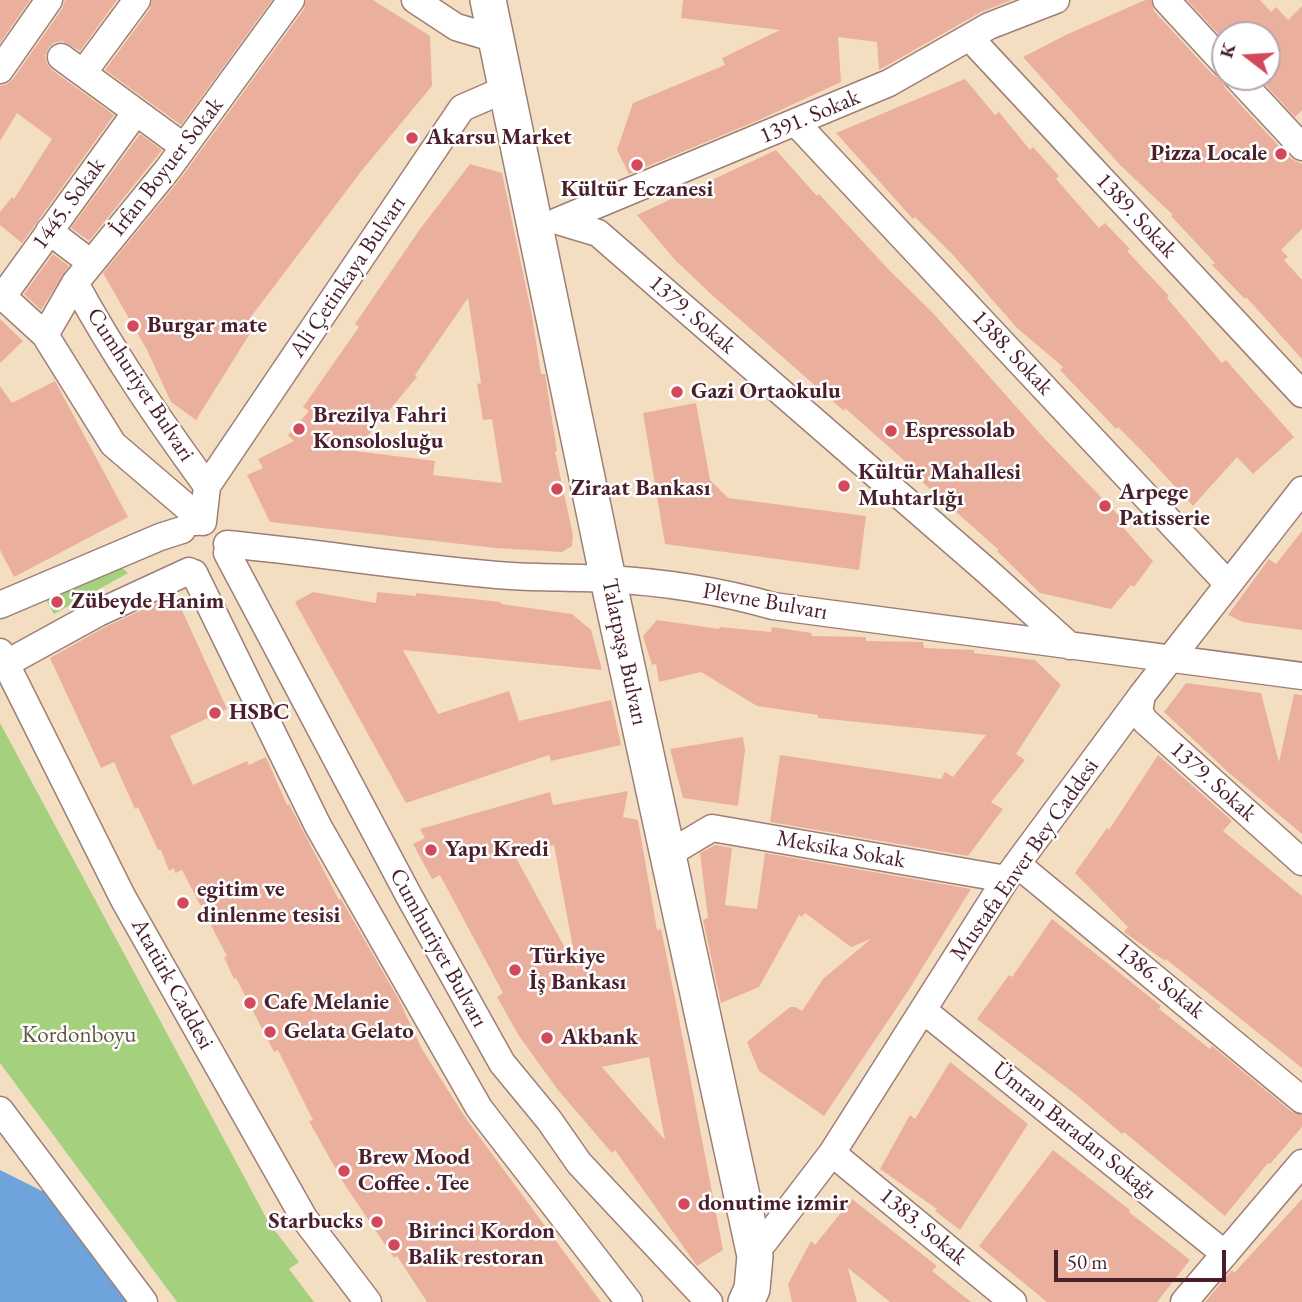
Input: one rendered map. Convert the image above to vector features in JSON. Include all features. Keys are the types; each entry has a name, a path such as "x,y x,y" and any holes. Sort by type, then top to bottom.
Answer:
{"main road":[{"name":"Talatpaşa Bulvarı","path":"488,0 619,589 755,1256 752,1289 746,1302"},
{"name":"Talatpaşa Bulvarı","path":"506,0 558,221 619,589 661,747 764,1242 768,1302"}],"street":[{"path":"0,70 49,0"},
{"path":"83,73 137,0"},
{"name":"İrfan Boyuer Sokak","path":"45,335 75,283 184,147 291,0"},
{"path":"415,0 457,27 496,39"},
{"name":"1391. Sokak","path":"558,221 890,83 989,26 1056,0"},
{"path":"1167,0 1211,49"},
{"name":"1389. Sokak","path":"970,38 1302,394"},
{"path":"61,57 184,147"},
{"name":"Ali Çetinkaya Bulvarı","path":"207,486 462,108 506,89"},
{"path":"1250,91 1302,147"},
{"name":"1445. Sokak","path":"1,295 136,112"},
{"name":"1388. Sokak","path":"796,123 1228,584"},
{"name":"1379. Sokak","path":"558,221 598,233 1070,646"},
{"path":"50,231 92,262"},
{"name":"Cumhuriyet Bulvari","path":"75,283 102,334 142,397 207,486"},
{"path":"1,295 45,335 113,444 189,509 194,525"},
{"path":"192,572 183,566 176,552 176,544 194,525 207,486"},
{"name":"Mustafa Enver Bey Caddesi","path":"764,1242 832,1153 1011,872 1142,695 1302,490"},
{"path":"0,605 194,525 216,527 221,531 227,548 218,568 211,572 192,572 4,657"},
{"path":"227,548 314,552 419,568 619,589"},
{"name":"Cumhuriyet Bulvarı","path":"227,548 409,896 502,1063 549,1120 579,1163 709,1302"},
{"name":"Cumhuriyet Bulvarı","path":"192,572 318,826 479,1108 629,1302"},
{"name":"Plevne Bulvarı","path":"619,589 735,610 774,606 1302,676"},
{"name":"Atatürk Caddesi","path":"4,657 123,898 304,1219 368,1302"},
{"name":"1379. Sokak","path":"1142,695 1139,711 1145,721 1302,862"},
{"name":"Meksika Sokak","path":"680,847 712,828 1011,872"},
{"name":"1386. Sokak","path":"1011,872 1302,1100"},
{"name":"Ümran Baradan Sokağı","path":"923,1010 1225,1254"},
{"path":"0,1110 145,1302"},
{"name":"1383. Sokak","path":"832,1153 1013,1302"},
{"path":"1184,1302 1302,1163"}],"green space":[{"path":"120,566 128,573 54,614 45,598"},
{"name":"Kordonboyu","path":"0,723 269,1223 299,1262 289,1269 314,1302 177,1302 0,1063"}],"water":[{"path":"0,1170 66,1203 136,1302 0,1302"}],"building":[{"path":"0,0 30,0 0,43"},
{"path":"65,0 117,0 80,51 62,41 49,47 45,56 52,70 114,115 22,243 0,225 0,212 12,197 14,199 52,139 17,113 0,141 0,86 13,79 62,9"},
{"path":"152,0 272,0 181,125 105,70 150,9"},
{"path":"306,0 373,0 430,36 432,86 363,169 250,318 254,327 196,420 171,402 147,350 103,273 181,178 304,9"},
{"path":"683,0 1012,0 981,12 879,70 877,42 838,37 841,82 759,120 629,174 617,150 633,103 725,65 722,58 780,30 681,18"},
{"path":"1145,0 1151,0 1154,11 1211,73 1211,91 1228,91 1290,158 1302,164 1302,229 1281,250 1288,257 1284,260 1302,280 1302,359 1246,297 1245,299 1212,265 1215,263 1171,216 1173,215 1120,165 1023,57"},
{"path":"1187,0 1260,0 1271,12 1276,7 1288,20 1302,6 1302,110 1295,117 1271,91 1281,91 1281,21 1211,21 1211,26"},
{"path":"965,79 995,115 999,112 1030,150 1033,147 1059,176 1056,179 1099,228 1105,223 1130,249 1127,251 1169,296 1167,298 1222,363 1226,360 1294,437 1253,474 1237,457 1193,506 1060,370 1063,367 1017,328 953,255 915,217 913,219 836,133"},
{"path":"140,134 162,150 89,241 71,228"},
{"path":"776,150 817,196 819,194 932,312 1044,438 1124,521 1120,524 1153,561 1134,587 1131,585 1111,609 1040,593 997,551 999,550 904,466 907,463 712,295 676,261 637,215"},
{"path":"470,164 502,173 532,316 541,374 545,374 557,451 555,452 573,535 572,546 562,552 495,548 270,522 247,475 263,468 258,459 294,441 288,435 309,411 303,407 359,327 355,324 420,229","holes":["468,298 481,383 477,384 483,420 492,419 502,483 433,475 435,461 355,451 417,377 415,375"]},
{"path":"53,254 69,266 41,310 24,294"},
{"path":"0,319 23,341 0,363"},
{"path":"55,381 128,517 14,577 0,550 0,386 12,403"},
{"path":"696,403 710,480 728,498 866,516 859,570 665,544 643,413"},
{"path":"1302,531 1302,630 1243,622 1228,615 1269,559 1276,564"},
{"path":"313,592 376,603 377,592 416,596 416,593 501,602 572,614 591,630 602,670 403,650 438,714 509,691 519,721 611,700 621,745 551,761 549,755 406,803 295,602"},
{"path":"175,595 227,709 170,736 193,785 247,761 249,765 266,757 287,805 289,804 339,900 341,899 399,1000 422,1049 467,1120 601,1302 427,1302 343,1182 309,1121 313,1120 278,1050 274,1052 236,978 234,979 224,957 227,956 182,870 175,873 174,868 169,871 138,807 135,809 114,762 101,768 50,658 105,627"},
{"path":"657,620 719,629 771,632 772,627 812,633 811,636 866,637 866,641 923,642 924,648 974,650 974,653 1035,660 1061,685 1016,754 1025,760 991,802 1003,809 968,856 770,822 780,755 941,779 945,772 953,777 986,735 818,718 818,715 757,706 701,672 659,682 656,664 652,665 643,636"},
{"path":"1186,683 1261,693 1279,762 1294,694 1302,695 1302,834 1229,773 1164,712"},
{"path":"743,737 745,750 738,806 683,798 670,749"},
{"path":"1158,755 1232,821 1223,831 1302,896 1302,1068 1166,959 1165,961 1124,932 1128,927 1075,873 1107,828 1109,830"},
{"path":"628,791 623,817 638,820 657,930 661,929 723,1250 697,1266 615,1150 612,1153 558,1090 519,1036 497,997 503,993 440,875 432,879 413,844 425,838 420,829 550,792 553,805","holes":["554,845 577,970 515,856","649,1057 665,1140 602,1067"]},
{"path":"715,845 732,848 725,905 757,909 765,853 971,889 908,991 824,1116 759,1071 747,1042 790,1007 802,1011 823,979 871,939 851,947 805,913 802,917 799,915 759,987 721,1003 703,920 708,918 700,853"},
{"path":"1052,919 1210,1049 1212,1046 1292,1112 1302,1115 1302,1127 1270,1164 1268,1163 1225,1216 1124,1132 1122,1134 1075,1094 977,1019 1009,975 1012,977"},
{"path":"950,1062 1028,1124 960,1230 935,1211 937,1209 880,1169 910,1115 915,1119"},
{"path":"1053,1150 1190,1260 1157,1302 1047,1302 979,1246"},
{"path":"852,1199 937,1266 932,1271 971,1302 890,1302 848,1268 857,1302 792,1302 788,1284 811,1241 815,1245"},
{"path":"1302,1199 1302,1302 1205,1302 1232,1270 1234,1273"}],"place":[{"name":"Akarsu Market","path":"412,138"},
{"name":"Pizza Locale","path":"1281,154"},
{"name":"Kültür Eczanesi","path":"637,165"},
{"name":"Burgar mate","path":"133,326"},
{"name":"Gazi Ortaokulu","path":"677,392"},
{"name":"Brezilya Fahri Konsolosluğu","path":"299,429"},
{"name":"Espressolab","path":"891,431"},
{"name":"Kültür Mahallesi Muhtarlığı","path":"844,486"},
{"name":"Ziraat Bankası","path":"557,489"},
{"name":"Arpege Patisserie","path":"1105,506"},
{"name":"Zübeyde Hanim","path":"57,602"},
{"name":"HSBC","path":"215,713"},
{"name":"Yapı Kredi","path":"431,850"},
{"name":"egitim ve dinlenme tesisi","path":"183,903"},
{"name":"Türkiye İş Bankası","path":"515,970"},
{"name":"Cafe Melanie","path":"250,1003"},
{"name":"Gelata Gelato","path":"270,1032"},
{"name":"Akbank","path":"547,1038"},
{"name":"Brew Mood Coffee . Tee","path":"344,1171"},
{"name":"donutime izmir","path":"684,1204"},
{"name":"Starbucks","path":"377,1222"},
{"name":"Birinci Kordon Balik restoran","path":"394,1245"}]}
